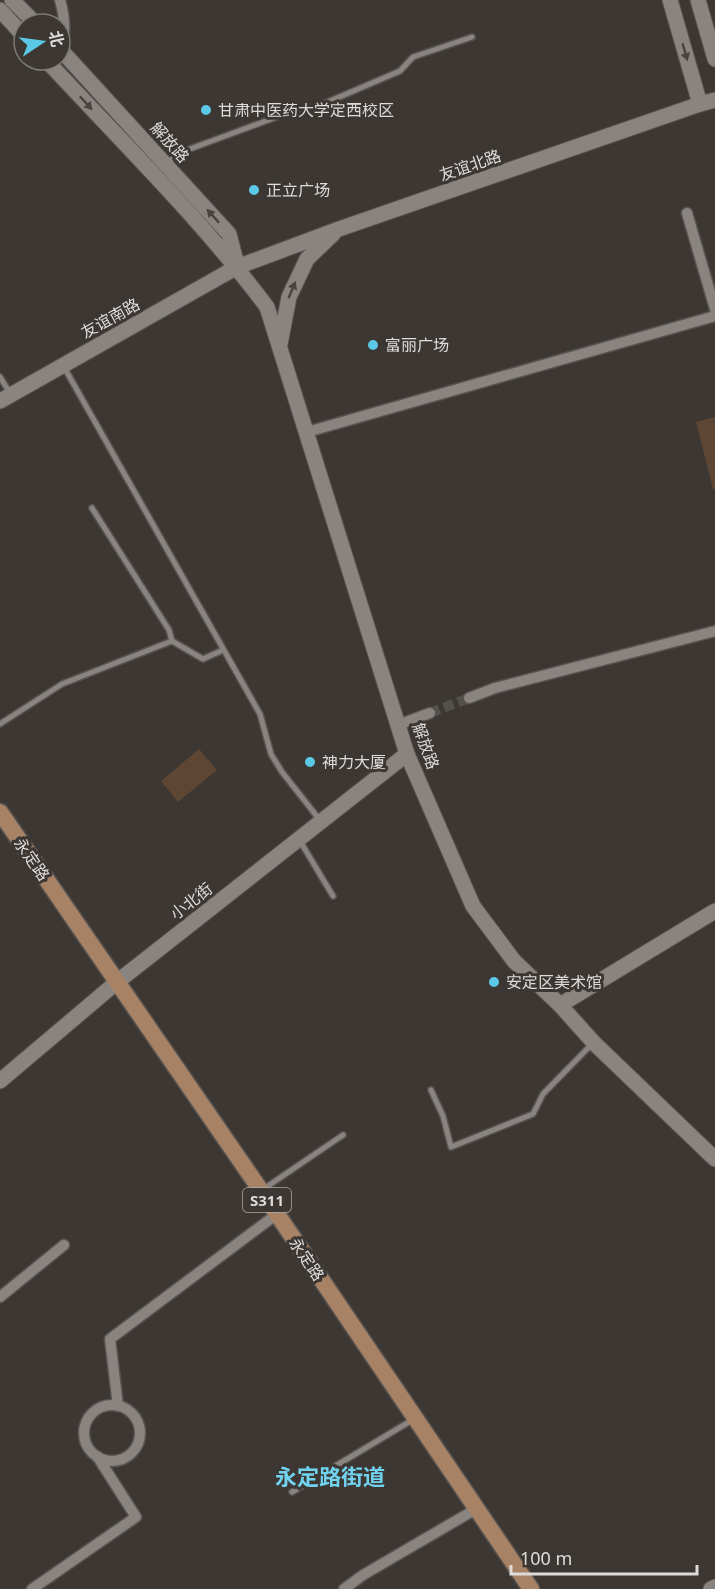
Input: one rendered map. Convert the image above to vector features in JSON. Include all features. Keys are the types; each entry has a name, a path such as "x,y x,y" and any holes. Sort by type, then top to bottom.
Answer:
{"main road":[{"path":"12,0 24,12"},
{"path":"670,0 707,102"},
{"path":"698,0 715,59"},
{"path":"0,10 12,23"},
{"name":"解放路","path":"72,62 229,234 237,267"},
{"name":"解放路","path":"57,72 237,267 267,307 398,725 408,754 473,906 514,961 560,1005 594,1043 715,1159"},
{"name":"友谊北路","path":"237,267 339,229 707,102"},
{"path":"280,347 289,297 307,259 339,229"},
{"name":"友谊南路","path":"5,398 237,267"},
{"name":"小北街","path":"0,1081 117,982 408,754"},
{"name":"永定路","path":"0,812 277,1214 531,1589"},
{"path":"560,1005 715,911"},
{"path":"711,1589 715,1587"}],"street":[{"path":"687,213 715,309"},
{"path":"307,432 715,316"},
{"path":"469,698 495,688 715,631"},
{"path":"398,725 430,713"},
{"path":"118,1406 110,1339 277,1214"},
{"path":"0,1297 64,1245"},
{"path":"32,1589 136,1517 97,1456 89,1448 85,1438 85,1428 97,1410 107,1406 118,1406 128,1410 136,1418 140,1428 140,1439 135,1449 128,1457 117,1461 107,1461 97,1456"},
{"path":"344,1589 363,1575 476,1509"}],"lane":[{"path":"154,176 179,153 290,112 309,110 400,70 414,57 472,37"},
{"path":"63,365 260,714 271,754 282,772 321,821"},
{"path":"0,377 5,398"},
{"path":"92,508 169,630 172,640 203,658 223,650"},
{"path":"0,724 62,684 172,640"},
{"path":"299,840 333,897"},
{"path":"431,1090 443,1116 451,1147 533,1114 543,1094 594,1043"},
{"path":"261,1191 343,1135"},
{"path":"292,1492 415,1419"}],"shaded area":[{"path":"715,417 715,489 713,489 696,422"},
{"path":"199,749 217,770 178,802 161,781"}],"tunnel":[{"path":"430,713 469,698"}],"place":[{"name":"甘肃中医药大学定西校区","path":"206,110"},
{"name":"正立广场","path":"254,190"},
{"name":"富丽广场","path":"373,345"},
{"name":"神力大厦","path":"310,762"},
{"name":"安定区美术馆","path":"494,982"}],"district":[{"name":"永定路街道","path":"330,1476"}]}
